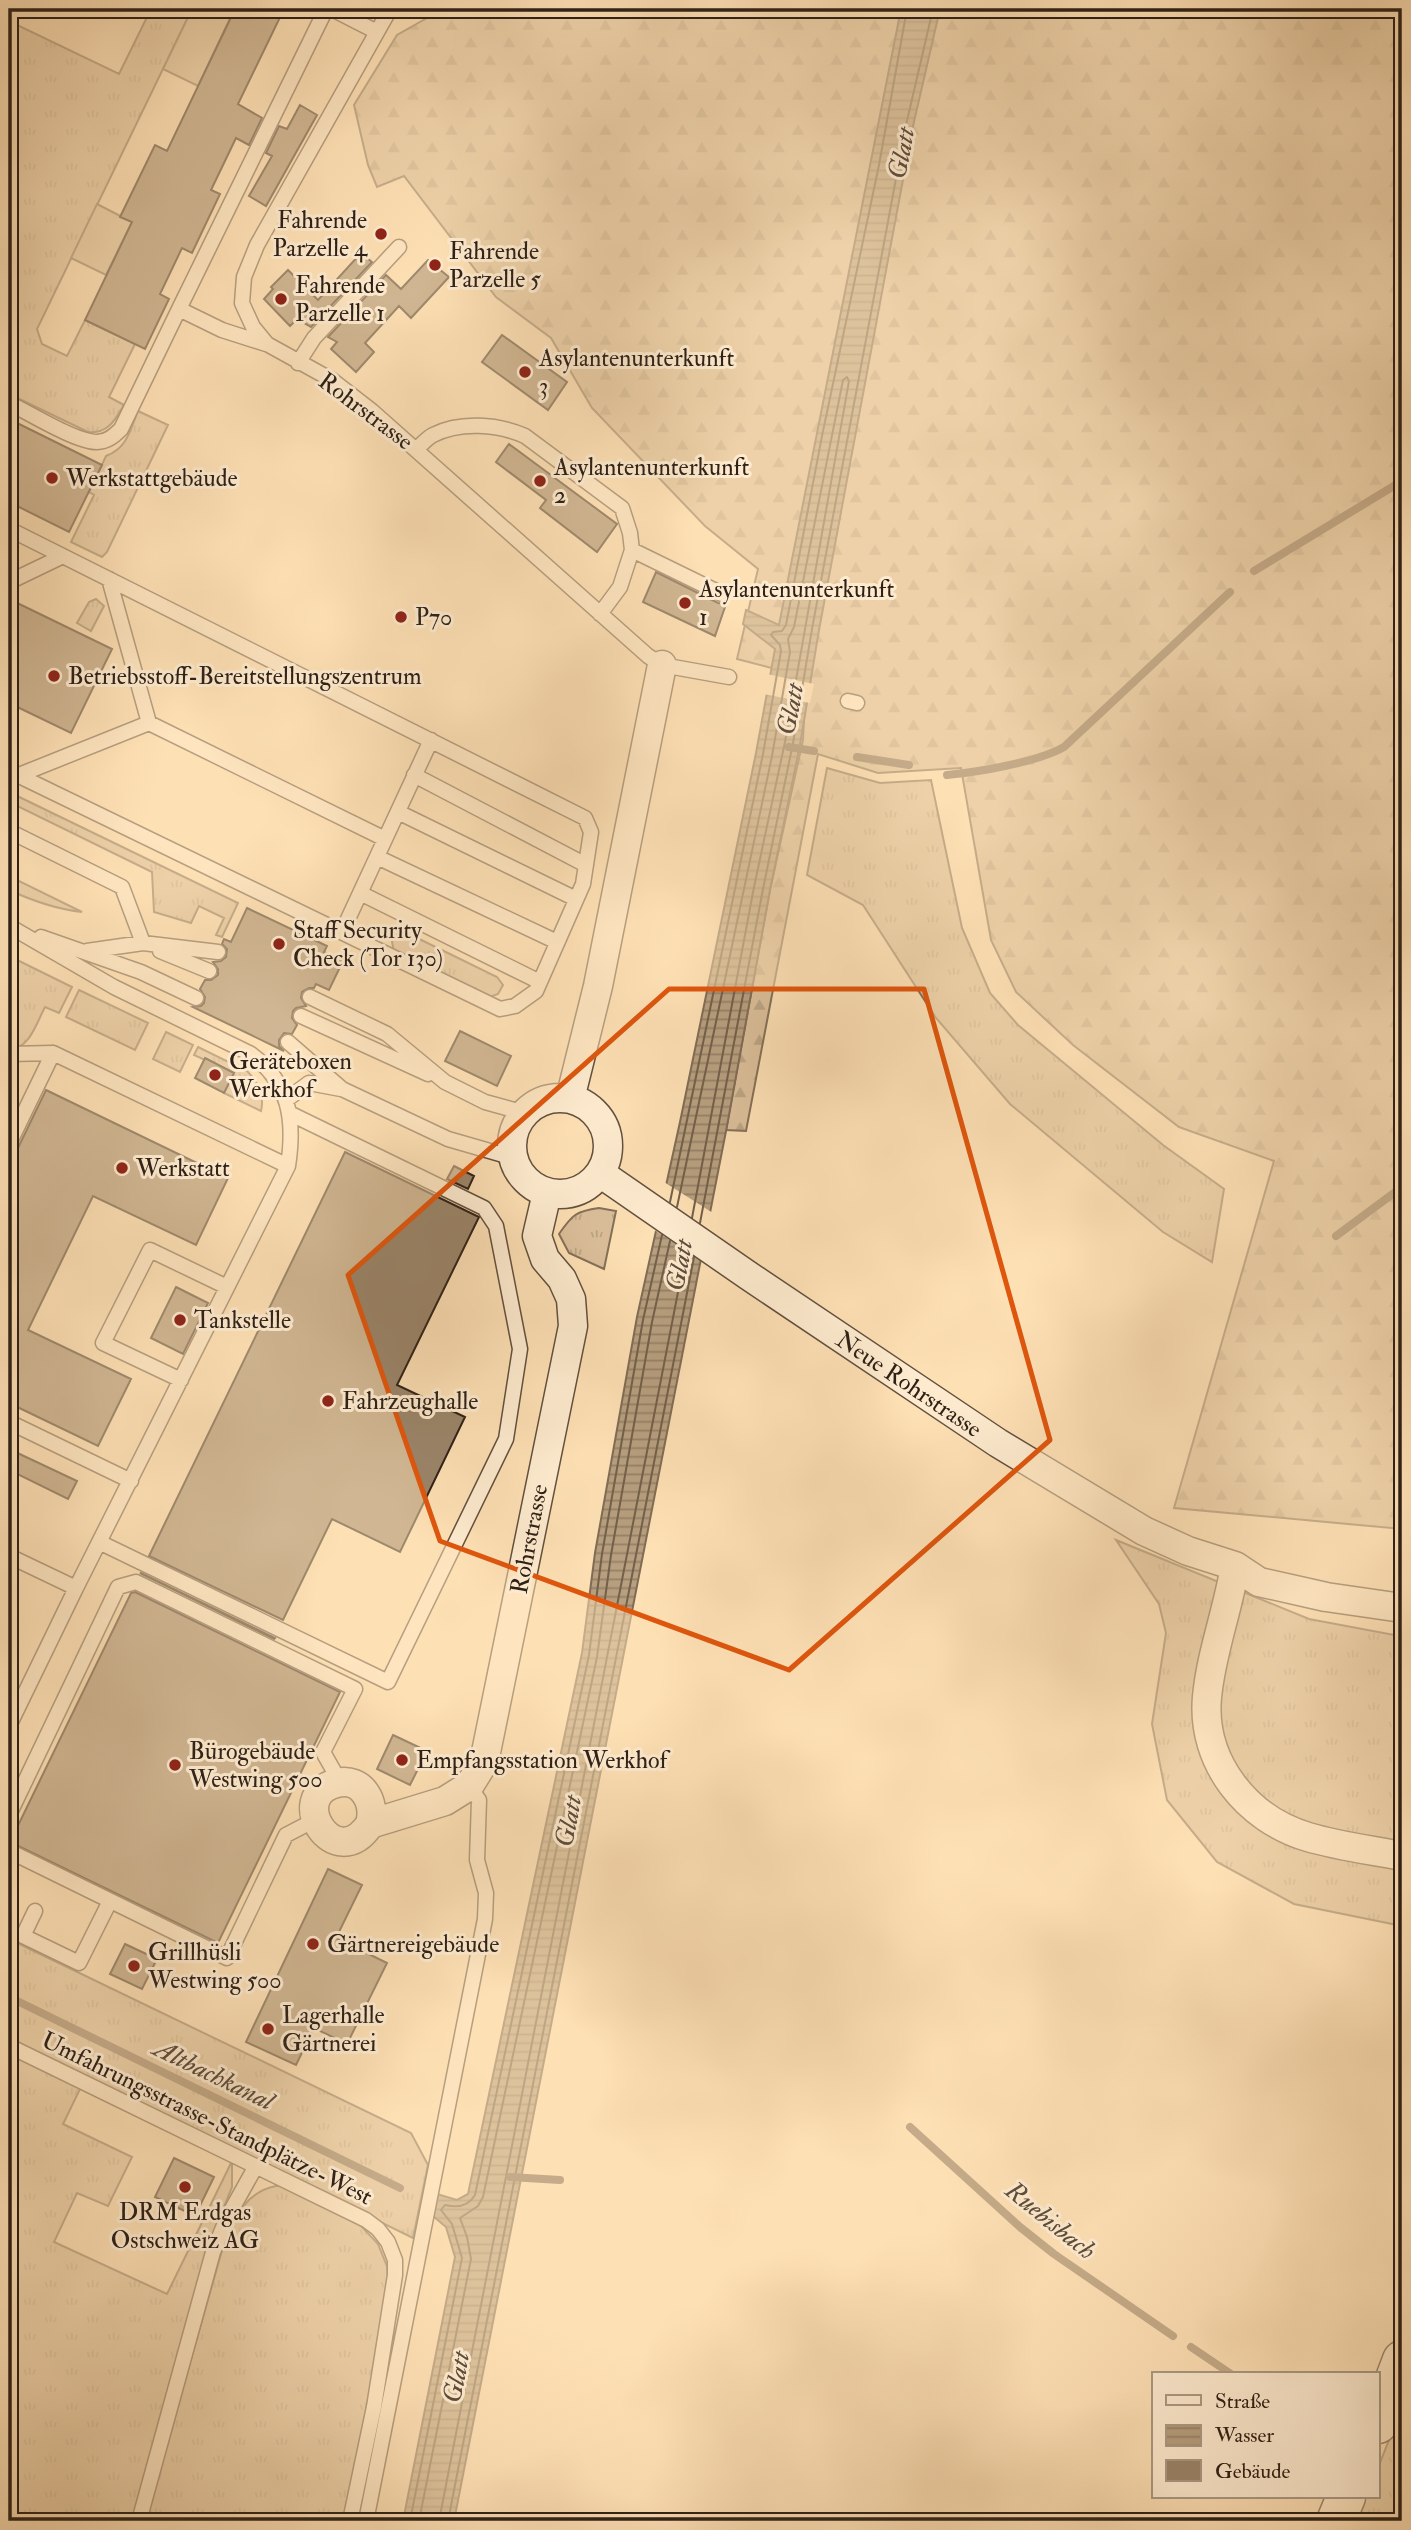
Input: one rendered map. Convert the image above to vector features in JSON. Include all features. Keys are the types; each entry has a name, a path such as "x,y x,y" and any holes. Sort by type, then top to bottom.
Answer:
{"main road":[{"path":"1380,2419 1402,2360"},
{"path":"1336,2521 1346,2498"}],"street":[{"path":"570,1099 598,986 662,665"},
{"path":"558,1097 570,1099 594,1111 607,1134 606,1161 600,1173 583,1189 571,1193 547,1192 526,1180 513,1158 513,1134 525,1113 545,1100 558,1097"},
{"name":"Neue Rohrstrasse","path":"600,1173 998,1443 1144,1531 1188,1551 1235,1566 1261,1567 1338,1586 1384,1589 1402,1586"},
{"name":"Rohrstrasse","path":"469,1786 484,1762 573,1326 571,1299 562,1279 545,1259 537,1236 547,1192"},
{"path":"1235,1566 1206,1699 1209,1734 1222,1769 1249,1804 1288,1829 1308,1837 1402,1856"},
{"name":"Neue Rohrstrasse","path":"1235,1566 1259,1582 1326,1597 1402,1608"},
{"path":"340,1782 360,1787 372,1804 370,1824 356,1839 336,1841 327,1837 314,1820 316,1800 322,1791 340,1782"},
{"path":"370,1824 445,1801 469,1786"}],"lane":[{"path":"9,404 77,437 94,442 104,441 121,429 326,9"},
{"path":"332,9 377,32"},
{"name":"Rohrstrasse","path":"390,9 257,245 244,277 242,303 253,327 267,344 332,380 417,449 626,638 662,665 729,677"},
{"path":"298,363 314,338 399,247"},
{"path":"179,309 222,330 267,344"},
{"path":"417,449 431,436 446,430 473,426 510,429 525,436 622,508 632,550 620,587 600,614"},
{"path":"9,529 585,818 591,832 583,884 536,991 515,1006 500,1009 14,773"},
{"path":"632,550 722,594"},
{"path":"9,582 63,556"},
{"path":"109,579 149,723"},
{"path":"14,773 149,723 385,839"},
{"path":"342,932 431,740"},
{"path":"414,775 586,865"},
{"path":"398,812 576,899"},
{"path":"9,831 122,887 143,943 209,971"},
{"path":"377,857 557,942"},
{"path":"360,893 540,982"},
{"path":"12,928 141,972 196,998"},
{"path":"9,1726 288,1166 291,1143 288,1107 277,1079 266,1065 251,1054 114,987 12,928"},
{"path":"85,951 143,943 218,952"},
{"path":"310,997 387,1034 445,1082"},
{"path":"301,1016 485,1102 525,1113"},
{"path":"288,1042 342,1089"},
{"path":"9,1054 53,1053 288,1166"},
{"path":"9,1144 53,1053"},
{"path":"288,1107 309,1083 342,1089 448,1139 513,1158"},
{"path":"99,1542 388,1682 506,1439 520,1349 496,1226 484,1208 288,1107"},
{"path":"181,1380 103,1343 150,1250 227,1287"},
{"path":"9,1422 131,1481"},
{"path":"9,1556 76,1588"},
{"path":"9,1815 118,1587 136,1582 355,1689 323,1752 340,1782"},
{"path":"366,2521 485,1919 486,1893 477,1860 479,1800 469,1786"},
{"path":"9,1852 227,1958 286,1835 314,1820"},
{"path":"35,1911 23,1936 79,1963 110,1901"},
{"name":"Umfahrungsstrasse-Standplätze-West","path":"9,2046 373,2224 384,2235 394,2256 395,2275 376,2394 350,2521"},
{"path":"139,2521 213,2252 256,2166"}],"highlighted area":[{"path":"669,989 924,989 1050,1440 789,1670 440,1541 348,1275"}],"green space":[{"path":"151,9 192,9 37,329 42,344 67,356 85,320 135,344 109,397 124,405 106,428 88,432 9,394 9,21 119,74"},
{"path":"192,9 226,9 233,12 198,86 163,69"},
{"path":"443,9 1402,9 1402,1529 1174,1508 1274,1161 1179,1127 1073,1045 1016,992 991,940 961,768 878,773 818,754 746,1131 726,1130 770,890 803,740 806,677 737,659 758,569 705,526 592,408 551,338 496,297 404,176 377,187 368,165 354,105 397,35"},
{"path":"97,204 132,222 106,275 71,258"},
{"path":"138,411 168,425 107,552 102,557 71,542 94,495 89,492 106,456 123,444"},
{"path":"96,599 104,606 91,631 77,623 89,602"},
{"path":"827,768 880,783 931,780 962,928 990,993 1018,1025 1163,1145 1224,1189 1212,1262 1163,1232 1010,1104 936,1018 863,905 807,875"},
{"path":"9,792 238,903 222,937 216,935 224,918 199,906 191,923 154,912 152,872 9,802"},
{"path":"9,876 82,912 44,904 9,890"},
{"path":"405,932 497,977 503,985 498,994 490,997 394,952 392,942 397,934"},
{"path":"9,956 72,987 59,1013 45,1007 27,1040 9,1050 9,1035 15,1023 9,1020"},
{"path":"79,990 148,1023 135,1050 66,1017"},
{"path":"166,1032 193,1045 180,1072 153,1059"},
{"path":"198,1047 247,1071 260,1089 261,1111 224,1093 234,1073 194,1055"},
{"path":"599,1208 616,1211 604,1269 569,1253 559,1234 575,1215"},
{"path":"1116,1540 1309,1619 1394,1635 1402,1629 1402,1926 1294,1904 1217,1862 1167,1800 1152,1724 1166,1633 1159,1604"},
{"path":"9,1939 411,2133 428,2165 413,2238 9,2040"},
{"path":"9,2052 81,2087 63,2124 132,2157 108,2206 77,2193 54,2242 167,2294 232,2161 232,2187 209,2244 132,2521 9,2521"},
{"path":"283,2186 351,2219 378,2244 387,2266 384,2320 344,2521 145,2521 225,2240 238,2214 250,2199 257,2193"},
{"path":"1402,2407 1402,2521 1354,2521 1365,2498 1380,2498 1380,2463"}],"water":[{"name":"Glatt","path":"901,9 940,9 913,126 727,1126 454,2521 403,2521 455,2257 446,2227 433,2216 437,2194 457,2200 468,2194 582,1653 595,1553 637,1317 680,1122 775,649 743,624 746,610 779,625"}],"pier":[{"path":"767,674 814,684 810,703 763,694"},
{"path":"664,1182 713,1213 703,1262 653,1229"}],"building":[{"path":"235,9 284,9 238,104 262,118 249,145 236,138 211,190 220,194 192,253 182,248 160,294 169,299 145,349 85,320 132,222 120,217 155,145 167,151"},
{"path":"300,105 317,115 266,206 249,196 272,156 266,153 279,126 287,129"},
{"path":"361,253 372,262 311,327 297,319 290,326 264,299 273,289 271,287 288,270 318,300"},
{"path":"428,260 449,277 411,318 399,306 365,343 374,352 356,372 331,349 337,342 328,337 386,275 401,289"},
{"name":"Asylantenunterkunft 3","path":"502,335 567,382 548,410 482,362"},
{"name":"Werkstattgebäude","path":"9,419 102,465 69,532 9,502"},
{"name":"Asylantenunterkunft 2","path":"509,444 617,524 597,552 540,508 546,500 496,462"},
{"name":"Asylantenunterkunft 1","path":"656,572 718,603 726,604 715,636 643,602"},
{"name":"Betriebsstoff-Bereitstellungszentrum","path":"9,599 112,649 71,733 9,703"},
{"path":"247,908 327,946 324,952 343,961 329,990 316,984 314,988 302,992 301,998 306,1006 293,1011 292,1018 297,1025 292,1034 284,1033 279,1040 279,1046 284,1051 193,1007 204,1003 205,997 200,989 205,980 211,980 218,975 218,969 213,962 226,957 227,949 222,944 224,939 231,942"},
{"path":"460,1031 511,1056 497,1086 445,1061"},
{"name":"Geräteboxen Werkhof","path":"205,1058 234,1073 224,1093 195,1078"},
{"path":"46,1090 228,1178 196,1245 93,1196 28,1330 131,1379 98,1446 9,1403 9,1174 16,1158 11,1156 18,1148"},
{"name":"Fahrzeughalle","path":"345,1152 479,1217 397,1385 465,1417 400,1552 332,1519 283,1620 149,1556"},
{"path":"454,1166 474,1176 468,1189 447,1179"},
{"name":"Tankstelle","path":"176,1287 208,1303 183,1354 151,1338"},
{"path":"9,1449 77,1481 68,1499 9,1470"},
{"path":"141,1573 275,1638 274,1639"},
{"name":"Bürogebäude Westwing 500","path":"135,1592 340,1692 218,1943 10,1842 131,1593"},
{"name":"Empfangsstation Werkhof","path":"393,1735 427,1751 410,1785 377,1769"},
{"path":"328,1869 362,1885 336,1938 387,1963 347,2044 314,2028 296,2065 246,2042"},
{"name":"Grillhüsli Westwing 500","path":"125,1944 157,1959 142,1989 110,1974"},
{"name":"DRM Erdgas Ostschweiz AG","path":"174,2158 214,2177 195,2216 155,2197"}],"waterway":[{"path":"1254,571 1402,481"},
{"path":"947,775 1024,762 1064,747 1230,592"},
{"name":"Glatt","path":"789,747 814,751"},
{"path":"857,757 909,765"},
{"path":"1336,1236 1402,1187"},
{"name":"Altbachkanal","path":"9,1997 400,2188"},
{"name":"Ruebisbach","path":"910,2127 1020,2227 1054,2254 1173,2336"},
{"name":"Ruebisbach","path":"510,2177 560,2180"},
{"name":"Ruebisbach","path":"1191,2347 1228,2372"}],"place":[{"name":"Fahrende Parzelle 4","path":"381,234"},
{"name":"Fahrende Parzelle 5","path":"435,265"},
{"name":"Fahrende Parzelle 1","path":"281,299"},
{"name":"Asylantenunterkunft 3","path":"525,372"},
{"name":"Werkstattgebäude","path":"52,478"},
{"name":"Asylantenunterkunft 2","path":"540,481"},
{"name":"Asylantenunterkunft 1","path":"685,603"},
{"name":"P70","path":"401,617"},
{"name":"Betriebsstoff-Bereitstellungszentrum","path":"54,676"},
{"name":"Staff Security Check (Tor 130)","path":"279,944"},
{"name":"Geräteboxen Werkhof","path":"215,1075"},
{"name":"Werkstatt","path":"122,1168"},
{"name":"Tankstelle","path":"180,1320"},
{"name":"Fahrzeughalle","path":"328,1401"},
{"name":"Empfangsstation Werkhof","path":"402,1760"},
{"name":"Bürogebäude Westwing 500","path":"175,1765"},
{"name":"Gärtnereigebäude","path":"313,1944"},
{"name":"Grillhüsli Westwing 500","path":"134,1966"},
{"name":"Lagerhalle Gärtnerei","path":"268,2029"},
{"name":"DRM Erdgas Ostschweiz AG","path":"185,2187"}]}
